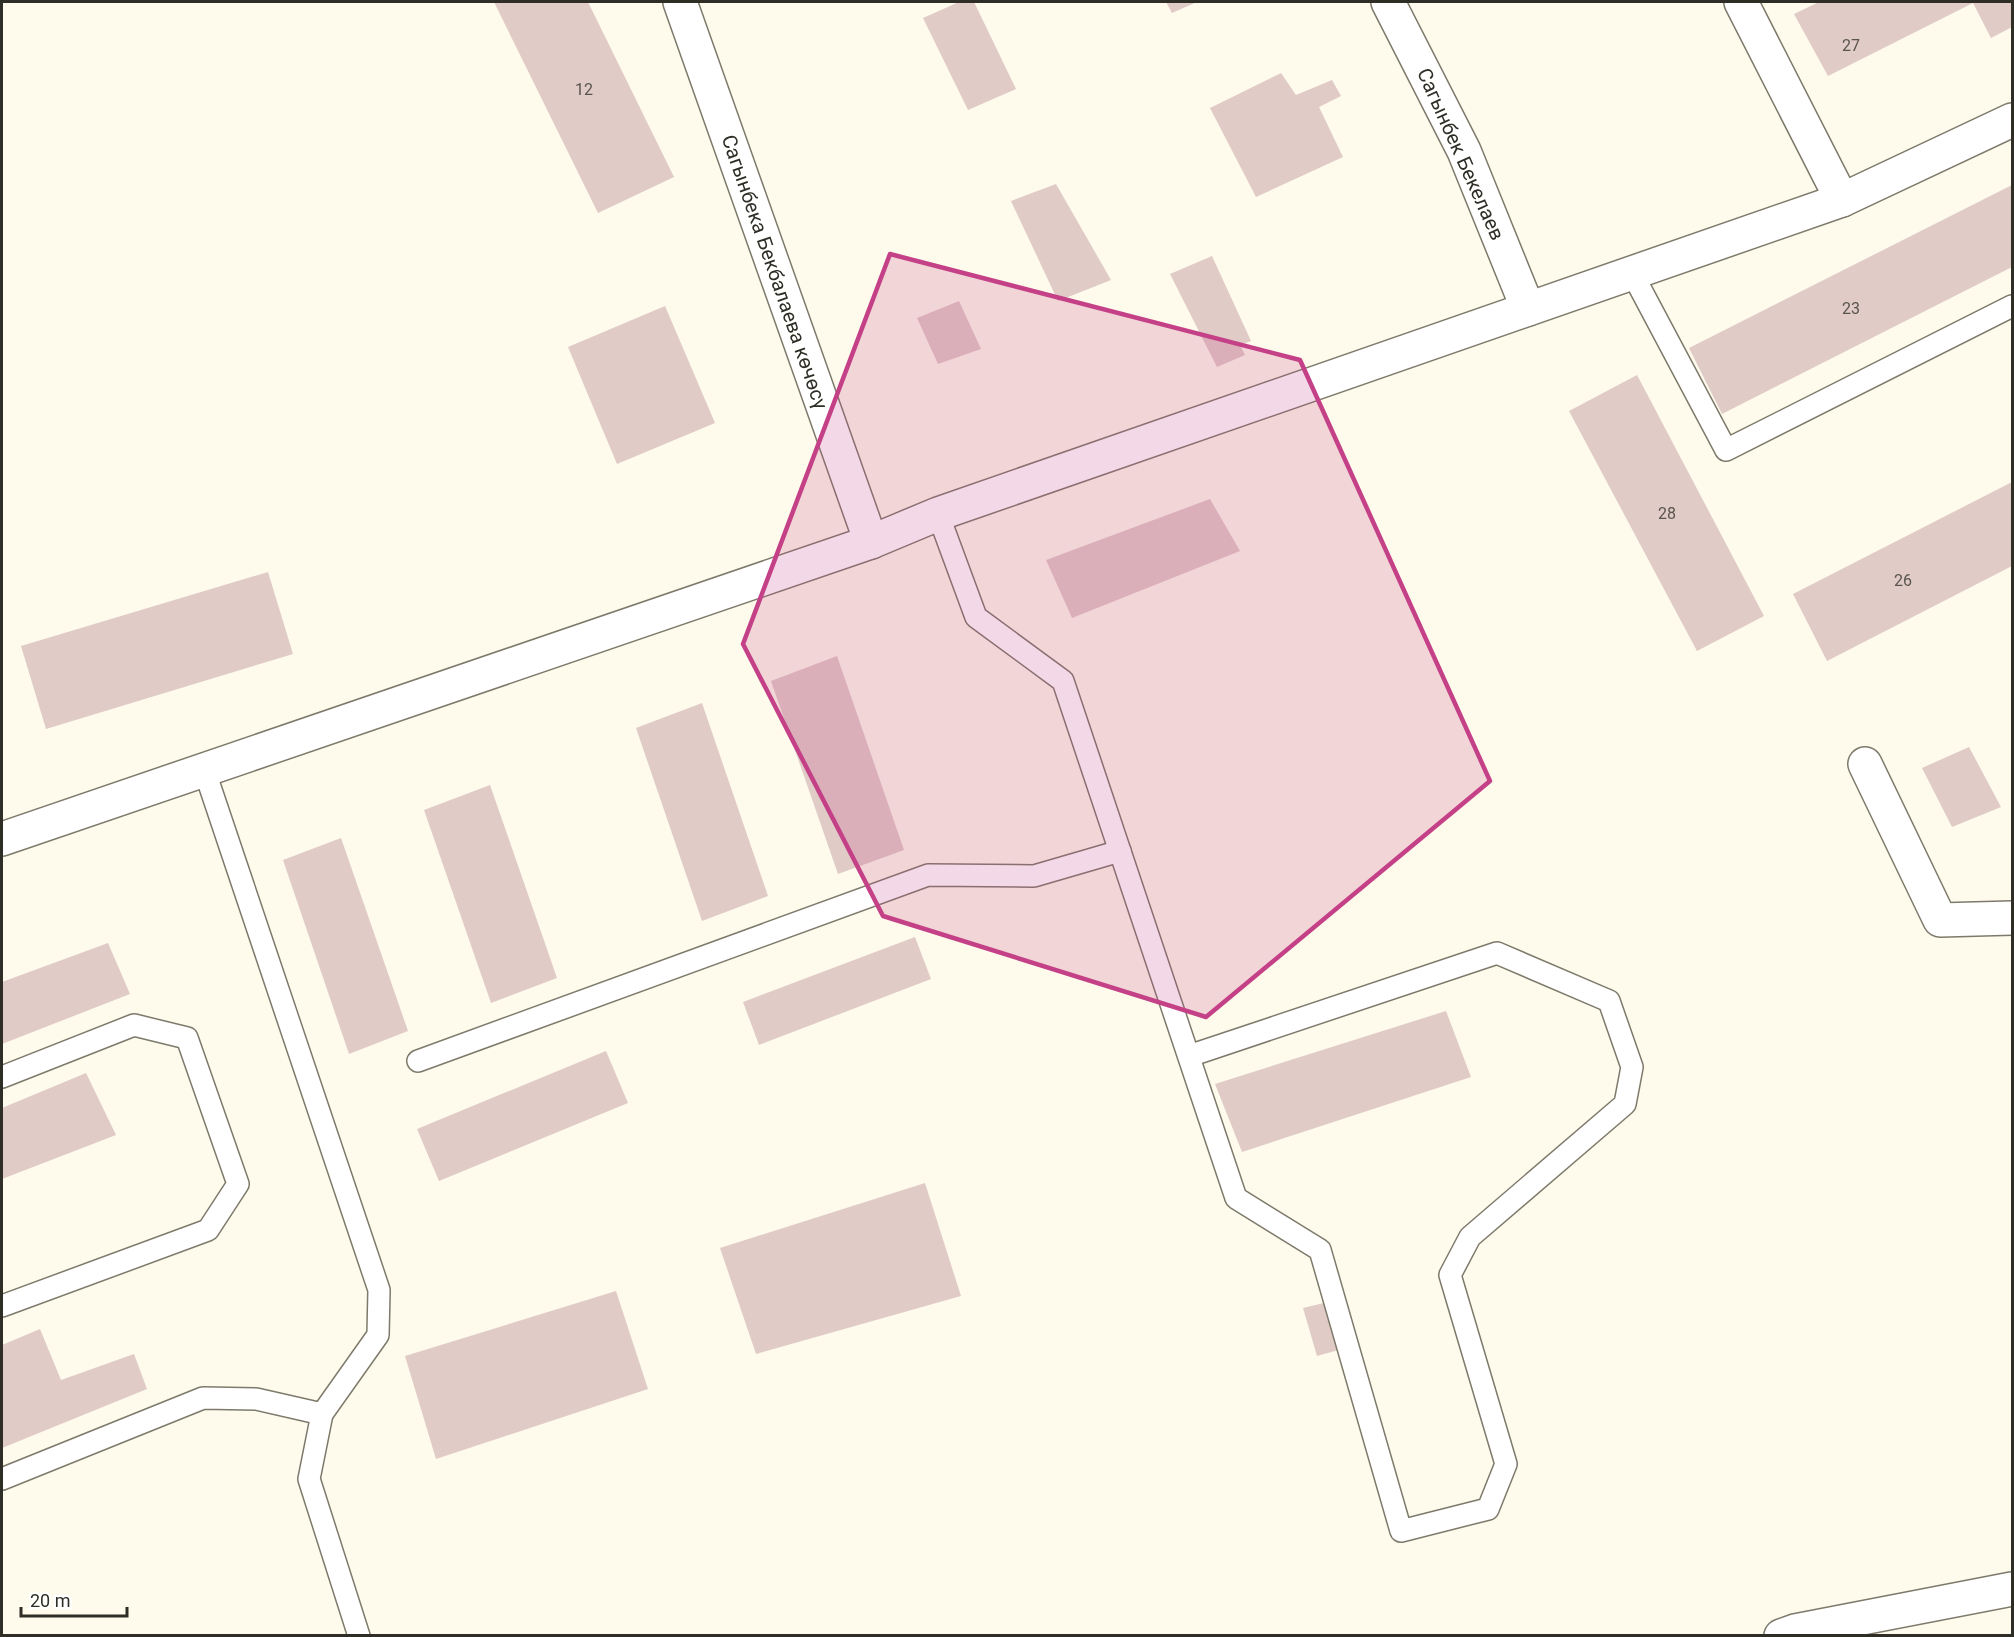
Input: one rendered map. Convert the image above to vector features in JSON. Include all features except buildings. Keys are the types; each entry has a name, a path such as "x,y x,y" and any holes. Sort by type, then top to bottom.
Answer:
{"street":[{"name":"Сагынбека Бекбалаева көчөсү","path":"680,2 871,542"},
{"name":"Сагынбек Бекелаев","path":"1388,2 1464,151 1528,309"},
{"path":"1752,5 1842,200"},
{"path":"2,839 871,542 938,514 1842,200 2013,120"},
{"path":"1865,764 1940,920 2013,918"},
{"path":"1790,1634 2013,1589"}],"lane":[{"path":"1632,273 1726,450 2013,306"},
{"path":"938,514 976,617 1063,681 1236,1198 1320,1250 1401,1531 1488,1509 1506,1464 1450,1275 1470,1237 1625,1104 1632,1066 1609,1001 1497,953 1189,1056"},
{"path":"204,769 380,1290 378,1335 322,1414 309,1479 359,1635"},
{"path":"418,1061 928,875 1034,876 1120,851"},
{"path":"2,1077 134,1025 187,1038 238,1184 208,1230 2,1306"},
{"path":"2,1479 203,1398 256,1399 322,1414"}],"highlighted area":[{"path":"890,254 1300,360 1490,781 1206,1017 883,916 743,644"}]}
